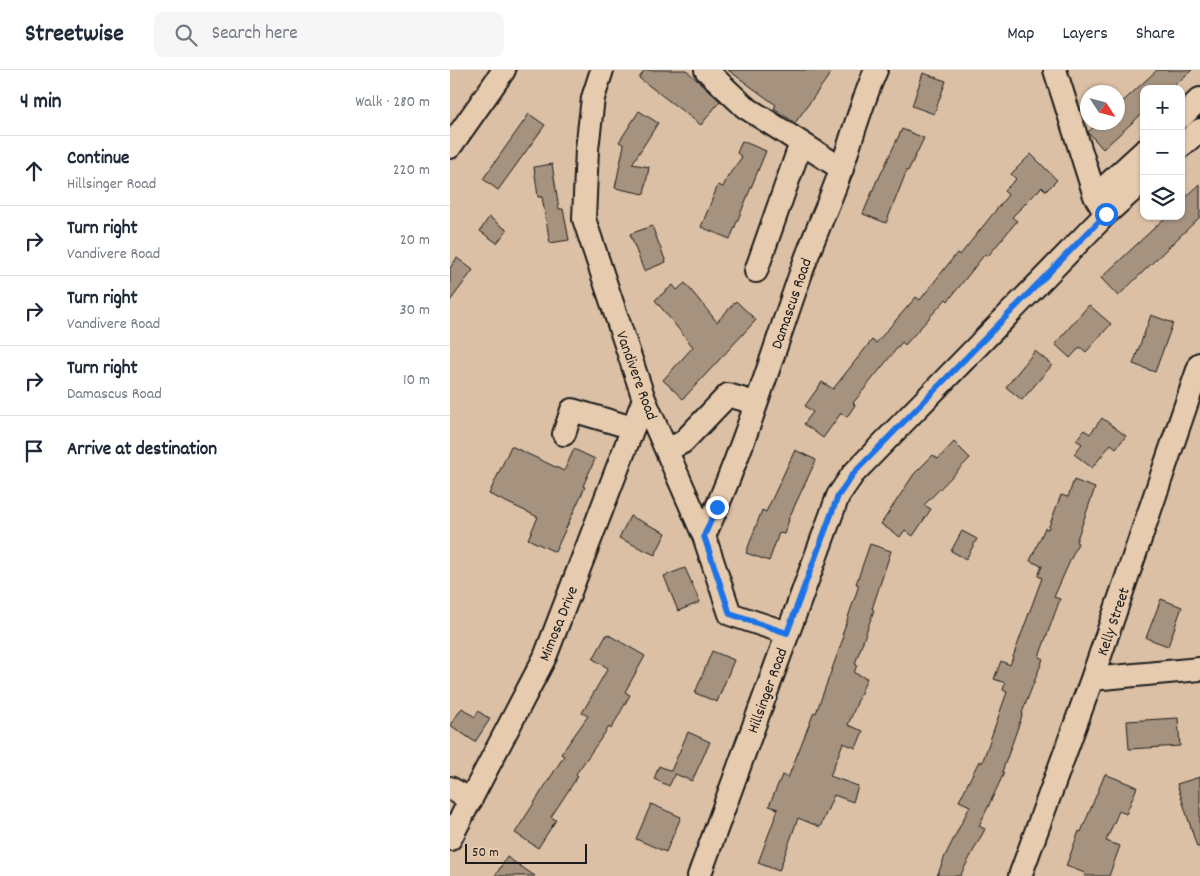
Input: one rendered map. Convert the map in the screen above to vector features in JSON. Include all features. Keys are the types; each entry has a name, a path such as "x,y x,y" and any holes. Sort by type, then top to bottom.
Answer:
{"street":[{"path":"450,147 504,70"},
{"name":"Vandivere Road","path":"602,70 593,98 587,149 584,220 644,399 704,536 730,614 787,633"},
{"path":"706,70 745,107 842,169"},
{"name":"Damascus Road","path":"704,536 717,507 756,403 811,242 842,169 865,94 876,70"},
{"path":"1055,70 1100,205"},
{"path":"1185,112 1200,99"},
{"path":"1185,143 1200,130"},
{"path":"756,271 801,144"},
{"path":"1100,205 1140,156"},
{"name":"Hillsinger Road","path":"699,876 838,496 853,474 1100,205 1140,182"},
{"name":"Kelly Street","path":"1020,876 1092,679 1200,364"},
{"path":"667,450 683,442 728,394 756,403"},
{"name":"Mimosa Drive","path":"450,839 545,657 644,399"},
{"path":"564,434 572,410 633,428"},
{"path":"1092,679 1200,670"},
{"path":"450,788 471,800"}],"building":[{"path":"645,70 686,70 720,101 701,125 639,78"},
{"path":"728,70 833,70 795,123 774,108 776,105"},
{"path":"1157,70 1192,70 1175,85 1141,85"},
{"path":"923,73 946,81 934,114 912,106"},
{"path":"1140,86 1140,116 1125,129 1125,100"},
{"path":"639,111 658,123 632,164 649,167 644,194 615,188 624,145 619,142"},
{"path":"529,114 545,125 498,190 483,179"},
{"path":"902,129 924,138 907,170 886,223 863,214"},
{"path":"1090,130 1124,130 1103,149 1088,132"},
{"path":"742,141 766,151 730,239 701,227 718,185 723,187 728,176 742,157 737,153"},
{"path":"1031,154 1057,180 1046,191 1042,187 1012,217 1017,221 988,256 985,254 948,301 946,299 905,345 902,342 853,403 855,405 847,417 841,413 823,438 804,424 813,412 805,406 822,382 833,389 872,340 876,343 916,297 920,300 957,253 960,255 1008,195 1004,191 1016,179 1011,174"},
{"path":"552,164 559,209 563,209 569,240 550,243 542,197 538,197 534,167"},
{"path":"1200,184 1200,217 1118,296 1101,278 1163,220 1185,220 1185,198"},
{"path":"489,217 507,230 497,243 480,231"},
{"path":"652,226 666,262 644,271 630,234"},
{"path":"457,258 473,270 450,301 450,268"},
{"path":"685,283 717,322 736,301 756,320 683,399 663,380 693,347 655,300 673,285 677,290"},
{"path":"1089,305 1111,324 1086,352 1080,347 1070,358 1055,344"},
{"path":"1151,315 1173,323 1155,372 1133,364"},
{"path":"1035,351 1052,365 1022,400 1006,387"},
{"path":"1102,418 1126,436 1116,448 1111,444 1092,468 1074,454 1082,444 1076,440 1084,430 1090,434"},
{"path":"954,442 970,458 924,505 931,509 913,536 905,530 900,537 881,524 914,474 933,455 938,459"},
{"path":"511,446 564,471 574,449 595,459 583,486 585,487 555,552 528,539 538,517 489,494"},
{"path":"795,450 816,460 788,520 784,534 779,533 769,561 746,553 762,510 766,512"},
{"path":"1074,480 1095,488 1076,542 1078,543 1054,597 1060,599 1039,657 1043,659 1022,713 1002,772 1004,773 979,826 985,829 960,876 937,876 970,806 959,801 979,761 982,763 1007,692 1003,690 1005,683 994,679 1001,661 1010,665 1042,578 1038,576 1042,566 1030,561 1045,528 1048,529 1061,495 1068,497"},
{"path":"630,516 666,533 655,555 619,538"},
{"path":"962,531 977,539 966,559 951,551"},
{"path":"870,544 891,551 872,609 874,610 855,664 857,665 854,673 867,678 848,725 863,731 856,748 843,743 830,776 858,786 853,802 834,795 820,827 798,818 779,871 758,863 778,809 769,806 782,775 788,778 814,712 816,713 844,636 842,635 859,585 856,584"},
{"path":"685,568 700,602 678,611 664,576"},
{"path":"1161,599 1182,607 1168,646 1146,638"},
{"path":"607,634 645,656 625,692 630,695 611,729 609,727 576,774 578,776 551,817 556,820 538,848 515,833 564,756 561,754 588,716 582,713 608,668 593,659"},
{"path":"712,651 734,660 717,702 695,693"},
{"path":"462,708 475,717 478,711 490,719 475,742 450,725"},
{"path":"1178,718 1180,746 1129,749 1127,721"},
{"path":"688,732 710,742 692,781 675,774 669,786 654,779 659,766 671,771"},
{"path":"1105,774 1137,787 1126,814 1119,811 1106,841 1120,846 1109,876 1084,876 1085,873 1066,866 1079,831 1081,832"},
{"path":"1200,777 1200,847 1197,847 1177,784"},
{"path":"651,804 681,817 666,852 636,839"},
{"path":"507,857 535,876 495,876"}],"route":[{"path":"717,507 704,536 730,614 787,633 838,496 853,474 1106,214"}]}
